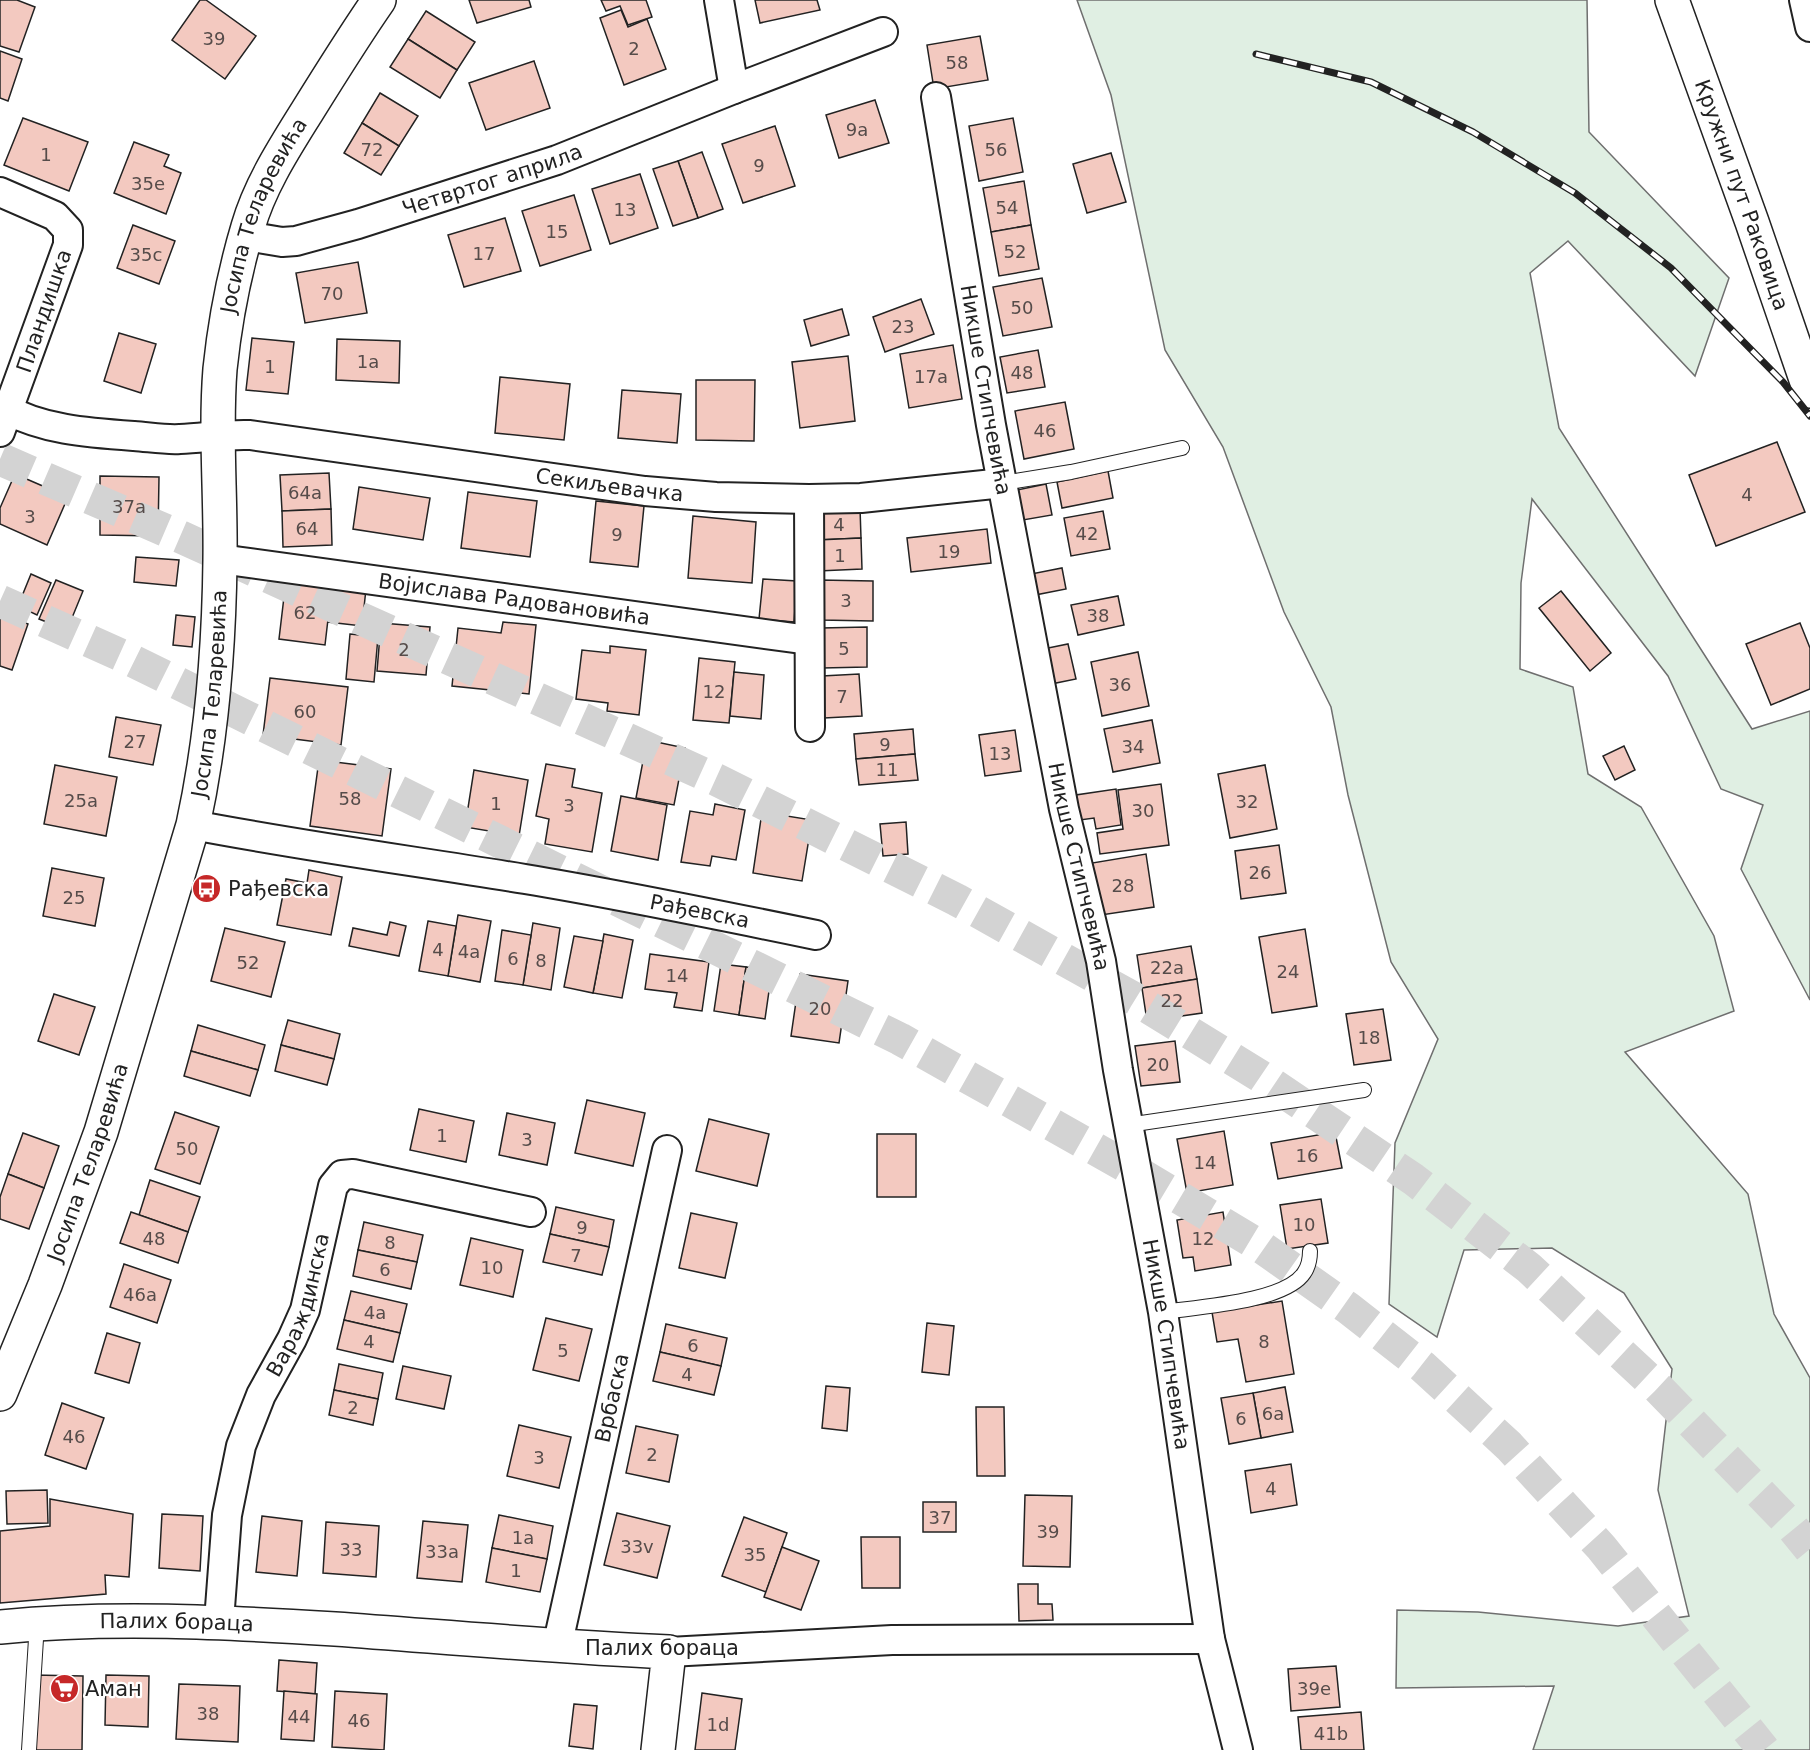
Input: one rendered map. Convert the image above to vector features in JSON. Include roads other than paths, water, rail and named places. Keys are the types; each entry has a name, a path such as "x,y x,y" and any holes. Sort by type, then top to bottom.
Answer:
{"street":[{"name":"Јосипа Теларевића","path":"0,1394 45,1285 101,1132 193,825 203,781 210,736 216,662 220,560 220,370 233,278 256,206 281,154 350,42 379,0"},
{"path":"719,0 734,89"},
{"name":"Кружни пут Раковица","path":"1672,0 1810,391"},
{"path":"1808,0 1810,27"},
{"name":"Четвртог априла","path":"246,236 282,242 296,241 358,224 558,160 883,32"},
{"name":"Никше Стипчевића","path":"936,97 991,425 1064,809 1101,961 1128,1125 1163,1312 1210,1639"},
{"name":"Пландишка","path":"0,192 55,216 68,230 68,245 3,417"},
{"name":"Секиљевачка","path":"3,417 92,434 177,439 250,435 645,491 716,497 861,498 1003,483"},
{"path":"809,499 810,726"},
{"name":"Војислава Радовановића","path":"220,560 809,640"},
{"name":"Рађевска","path":"193,825 261,838 527,879 661,903 816,935"},
{"name":"Врбаска","path":"557,1647 667,1150"},
{"name":"Вараждинска","path":"219,1621 227,1515 241,1446 261,1395 292,1339 304,1310 333,1186 342,1175 353,1174 531,1212"},
{"name":"Палих бораца","path":"0,1627 72,1621 219,1621 557,1647 669,1652 892,1640 1210,1639"},
{"path":"1210,1639 1238,1750"},
{"path":"658,1750 669,1652"}],"lane":[{"path":"1003,483 1071,472 1182,448"},
{"path":"1128,1125 1364,1090"},
{"path":"1163,1312 1270,1295 1304,1274 1310,1261 1310,1251"},
{"path":"29,1750 37,1623"}],"tunnel":[{"path":"0,459 181,537 717,780 957,900 1135,999 1260,1076 1413,1179 1529,1268 1658,1388 1788,1522 1810,1549"},
{"path":"0,601 125,657 900,1039 1145,1177 1260,1246 1348,1308 1422,1366 1509,1446 1601,1547 1764,1750"}],"railway":[{"path":"1256,54 1371,82 1473,132 1575,193 1671,268 1783,382 1810,416"}],"place":[{"name":"Рађевска","path":"207,889"},
{"name":"Аман","path":"64,1689"}]}
